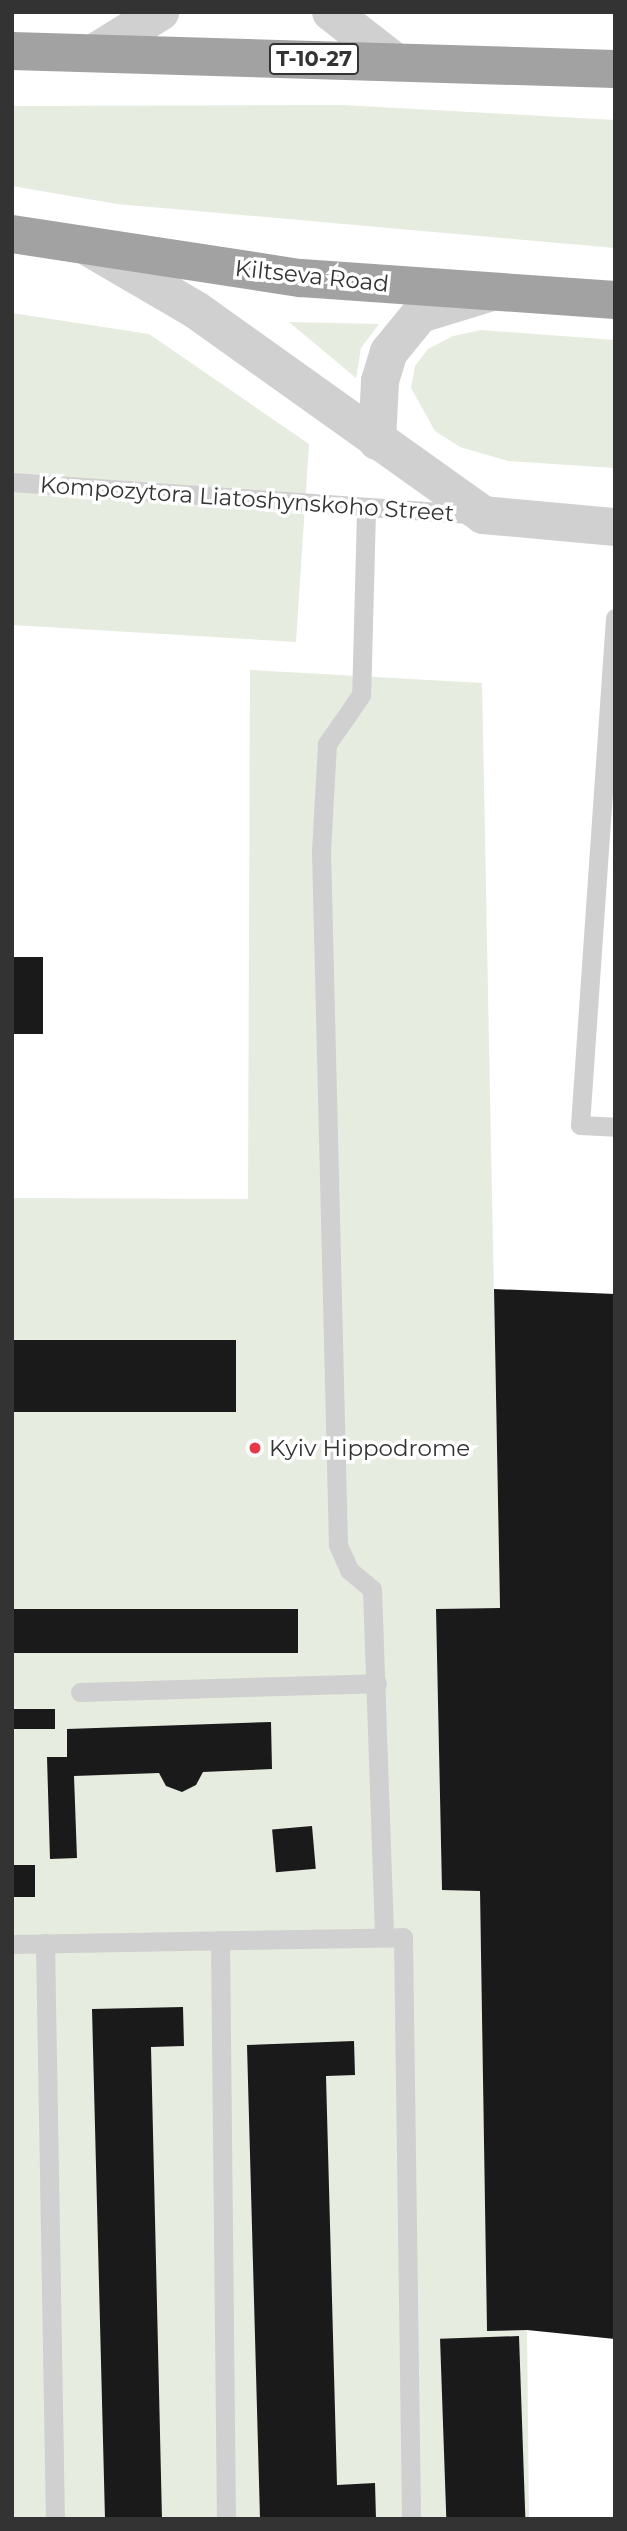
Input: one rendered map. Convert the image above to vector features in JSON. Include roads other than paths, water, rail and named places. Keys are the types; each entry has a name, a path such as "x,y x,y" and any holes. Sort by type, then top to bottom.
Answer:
{"highway":[{"name":"Т-10-27","path":"12,51 612,64"},
{"name":"Kiltseva Road","path":"12,234 90,248 301,278 615,300"}],"street":[{"path":"94,53 160,12"},
{"path":"331,12 394,61"},
{"name":"Kompozytora Liatoshynskoho Street","path":"90,248 196,310 483,515 615,527"},
{"path":"377,441 380,381 389,352 420,314 494,291"}],"lane":[{"name":"Kompozytora Liatoshynskoho Street","path":"12,482 366,509 483,515"},
{"path":"366,509 360,695 327,744 321,850 338,1545 349,1570 372,1589 384,1937"},
{"path":"615,618 580,1125 615,1127"},
{"path":"80,1692 377,1683"},
{"path":"12,1944 403,1937 411,2519"},
{"path":"220,1940 226,2519"},
{"path":"45,1943 55,2519"}],"place":[{"name":"Kyiv Hippodrome","path":"255,1448"}]}
